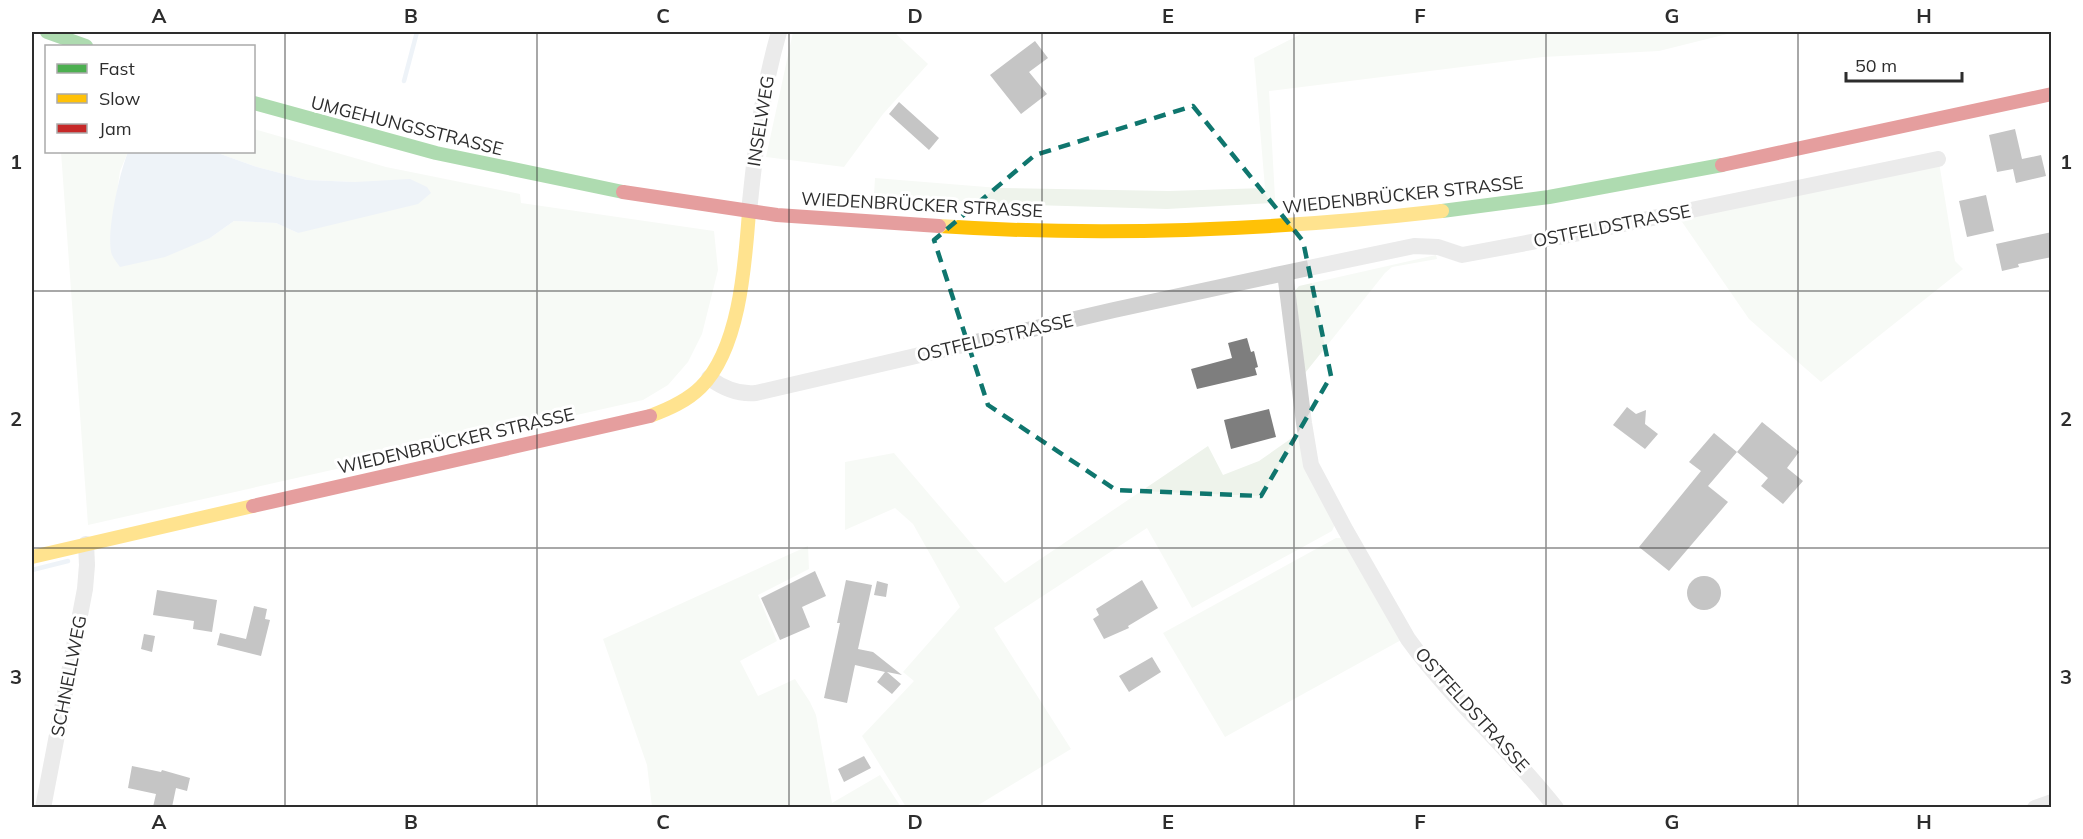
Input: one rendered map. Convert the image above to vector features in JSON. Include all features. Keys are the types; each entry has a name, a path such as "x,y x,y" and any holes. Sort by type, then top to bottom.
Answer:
{"main road":[{"path":"47,32 83,45"},
{"name":"WIEDENBRÜCKER STRASSE","path":"552,179 749,212 943,228 1024,231 1287,226 1488,205 1624,185 1791,152 2052,94"},
{"name":"UMGEHUNGSSTRASSE","path":"255,103 396,144 552,179"},
{"name":"WIEDENBRÜCKER STRASSE","path":"32,557 650,416 674,407 685,401 709,378 723,356 733,326 746,251 749,212"}],"street":[{"name":"INSELWEG","path":"749,212 755,151 773,50 779,32"},
{"name":"OSTFELDSTRASSE","path":"709,378 737,393 756,393 1102,313 1414,246 1438,247 1462,255 1938,159"},
{"name":"OSTFELDSTRASSE","path":"1285,273 1311,465 1345,529 1420,656 1437,677 1530,773 1556,807"},
{"name":"SCHNELLWEG","path":"43,807 85,589 86,544"},
{"path":"2036,807 2052,802"}],"highlighted area":[{"path":"1193,106 1303,241 1331,376 1261,496 1116,490 988,405 934,240 1035,155"}],"shaded area":[{"path":"793,32 894,32 928,64 883,114 844,167 766,157"},
{"path":"1305,32 1735,32 1659,51 1543,57 1269,91 1274,203 1167,209 999,204 874,195 875,178 999,188 1169,191 1265,188 1254,58"},
{"path":"255,129 386,167 520,194 521,203 714,231 718,270 702,334 688,362 668,385 643,400 88,525 61,153 128,153 120,171 111,236 210,238 234,221 276,223 298,233 355,182 307,180 257,167 218,153 255,153"},
{"path":"128,153 218,153 257,167 307,180 355,182 410,179 427,187 431,193 418,204 298,233 276,223 234,221 210,238 165,257 120,267 112,255 110,234 121,173"},
{"path":"1939,162 1955,261 1963,269 1821,382 1749,319 1680,219"},
{"path":"1436,255 1437,259 1392,267 1385,273 1305,373 1295,291 1299,286"},
{"path":"1299,433 1336,522 1332,531 1192,608 1147,528 994,628 1071,749 975,807 906,807 862,736 914,681 903,672 960,607 913,524 895,508 845,530 845,462 894,453 1005,583 1208,446 1223,475 1259,461"},
{"path":"1336,538 1345,538 1403,639 1225,737 1163,633"},
{"path":"808,546 809,569 758,595 777,641 740,661 758,696 795,679 810,702 816,715 832,803 880,775 901,807 652,807 647,765 603,639"}],"building":[{"path":"1035,41 1048,58 1029,72 1047,94 1021,114 990,75"},
{"path":"899,102 939,138 929,150 889,114"},
{"path":"2015,129 2022,159 2041,155 2046,176 2016,183 2013,169 1997,172 1989,135"},
{"path":"1986,195 1994,231 1967,237 1959,201"},
{"path":"2052,232 2052,257 2018,264 2019,267 2002,271 1996,244"},
{"path":"1247,338 1251,352 1254,351 1258,367 1255,368 1257,375 1197,389 1191,369 1232,358 1228,343"},
{"path":"1627,407 1636,414 1646,410 1645,424 1658,434 1645,449 1613,425"},
{"path":"1269,409 1276,437 1231,449 1224,420"},
{"path":"1762,422 1799,452 1787,468 1803,481 1783,504 1761,486 1768,478 1737,452"},
{"path":"1714,433 1737,452 1708,486 1728,502 1669,571 1639,547 1701,471 1689,462"},
{"path":"815,571 826,596 802,607 810,627 780,640 761,598"},
{"path":"1704,576 1716,581 1721,593 1716,605 1704,610 1692,605 1687,593 1692,581"},
{"path":"846,580 872,585 858,649 873,652 902,675 887,672 901,684 892,694 877,682 885,672 855,665 847,703 824,698 840,623 837,623"},
{"path":"1142,580 1158,608 1128,626 1129,628 1104,639 1093,619 1099,615 1096,609"},
{"path":"877,581 888,584 886,597 874,595"},
{"path":"157,590 217,600 212,632 193,629 194,621 153,615"},
{"path":"254,606 267,609 265,619 270,620 261,656 217,645 220,633 246,639"},
{"path":"144,634 155,636 152,652 141,649"},
{"path":"1152,657 1161,672 1129,692 1119,676"},
{"path":"864,756 871,768 844,782 838,769"},
{"path":"132,766 161,772 162,770 190,778 187,791 176,788 172,807 153,807 156,794 128,788"}],"waterway":[{"path":"404,81 417,32"},
{"path":"32,570 68,561"}],"traffic: fast":[{"path":"47,32 83,45"},
{"path":"255,103 436,153 623,192"},
{"path":"1442,211 1549,197 1722,165"}],"traffic: slow":[{"path":"939,226 1065,231 1191,230 1317,223 1442,211"},
{"path":"650,416 677,404 696,392 714,370 724,351 738,304 749,212"},
{"path":"32,557 253,506"}],"traffic: jam":[{"path":"1722,165 2052,94"},
{"path":"623,192 777,215 939,226"},
{"path":"253,506 650,416"}]}
